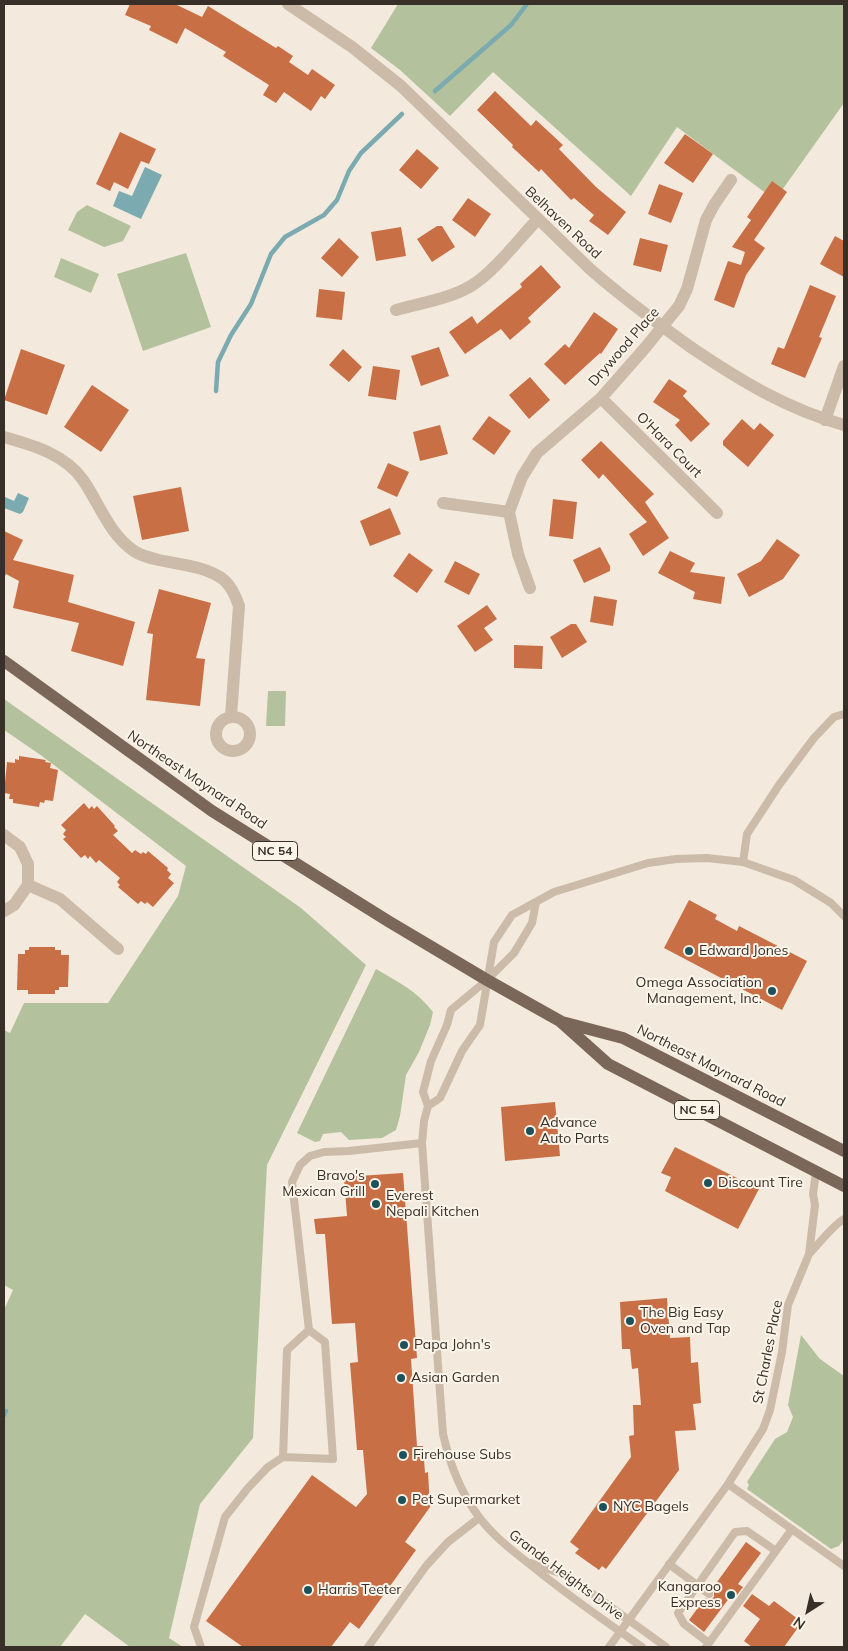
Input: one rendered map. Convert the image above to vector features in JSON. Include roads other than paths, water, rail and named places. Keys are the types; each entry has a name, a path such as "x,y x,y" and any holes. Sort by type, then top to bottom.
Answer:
{"main road":[{"name":"Northeast Maynard Road","path":"4,661 212,811 487,980 560,1021 608,1064 844,1186"},
{"name":"Northeast Maynard Road","path":"560,1021 623,1038 844,1151"}],"street":[{"name":"Belhaven Road","path":"288,4 352,47 401,86 537,220 618,294 736,378 764,394 825,420 844,425"},
{"name":"Drywood Place","path":"509,512 522,477 537,453 601,398 679,306 687,289 706,220 714,204 731,180"},
{"path":"396,310 458,292 472,285 489,271 537,220"},
{"path":"825,420 844,366"},
{"name":"O'Hara Court","path":"601,398 716,513"},
{"path":"4,436 50,452 69,465 82,479 110,525 134,551 147,558 208,571 224,580 234,592 239,606 231,716"},
{"path":"443,503 509,512 518,554 530,588"},
{"path":"4,836 20,847 28,864 28,885 14,905 4,911"},
{"path":"28,885 60,899 118,949"}],"lane":[{"path":"743,862 747,834 779,785 814,738 834,717 844,714"},
{"path":"428,1106 440,1098 462,1051 480,1026 494,942 512,915 554,892 648,864 676,859 707,858 743,862 794,880 831,903 844,916"},
{"name":"Grande Heights Drive","path":"536,902 532,923 514,953 487,980 451,1010 431,1061 423,1092 428,1106 424,1121 422,1143 443,1434 456,1480 479,1518 499,1539 524,1560 642,1647"},
{"path":"201,1647 194,1627 225,1518 248,1488 268,1467 283,1457 333,1459 325,1342 309,1330 292,1182 300,1165 310,1156 324,1152 422,1143"},
{"name":"St Charles Place","path":"610,1647 728,1484 762,1429 770,1410 782,1352 788,1306 809,1254 816,1205 813,1194 816,1172"},
{"name":"St Charles Place","path":"809,1254 844,1219"},
{"path":"283,1457 287,1350 309,1330"},
{"path":"728,1484 844,1566"},
{"path":"368,1647 426,1566 448,1542 479,1518"},
{"path":"776,1551 747,1531 735,1532 678,1613 684,1624 707,1645 776,1551 792,1529"},
{"name":"Grande Heights Drive","path":"524,1560 568,1576 666,1647"},
{"path":"669,1564 709,1594"},
{"path":"724,1605 732,1611"}],"water":[{"path":"145,167 162,175 141,219 113,206 119,191 132,196"},
{"path":"18,493 29,498 23,512 20,514 4,508 5,497 14,501"}],"waterway":[{"path":"435,91 511,25 527,4"},
{"path":"216,391 218,362 231,335 251,304 271,254 285,237 324,215 337,200 349,171 361,153 402,114"},
{"path":"4,1415 6,1411"}],"place":[{"name":"Edward Jones","path":"689,951"},
{"name":"Omega Association Management, Inc.","path":"772,991"},
{"name":"Advance Auto Parts","path":"530,1131"},
{"name":"Discount Tire","path":"708,1183"},
{"name":"Bravo's Mexican Grill","path":"375,1184"},
{"name":"Everest Nepali Kitchen","path":"376,1204"},
{"name":"The Big Easy Oven and Tap","path":"630,1321"},
{"name":"Papa John's","path":"404,1345"},
{"name":"Asian Garden","path":"401,1378"},
{"name":"Firehouse Subs","path":"403,1455"},
{"name":"Pet Supermarket","path":"402,1500"},
{"name":"NYC Bagels","path":"603,1507"},
{"name":"Harris Teeter","path":"308,1590"},
{"name":"Kangaroo Express","path":"731,1595"}]}
